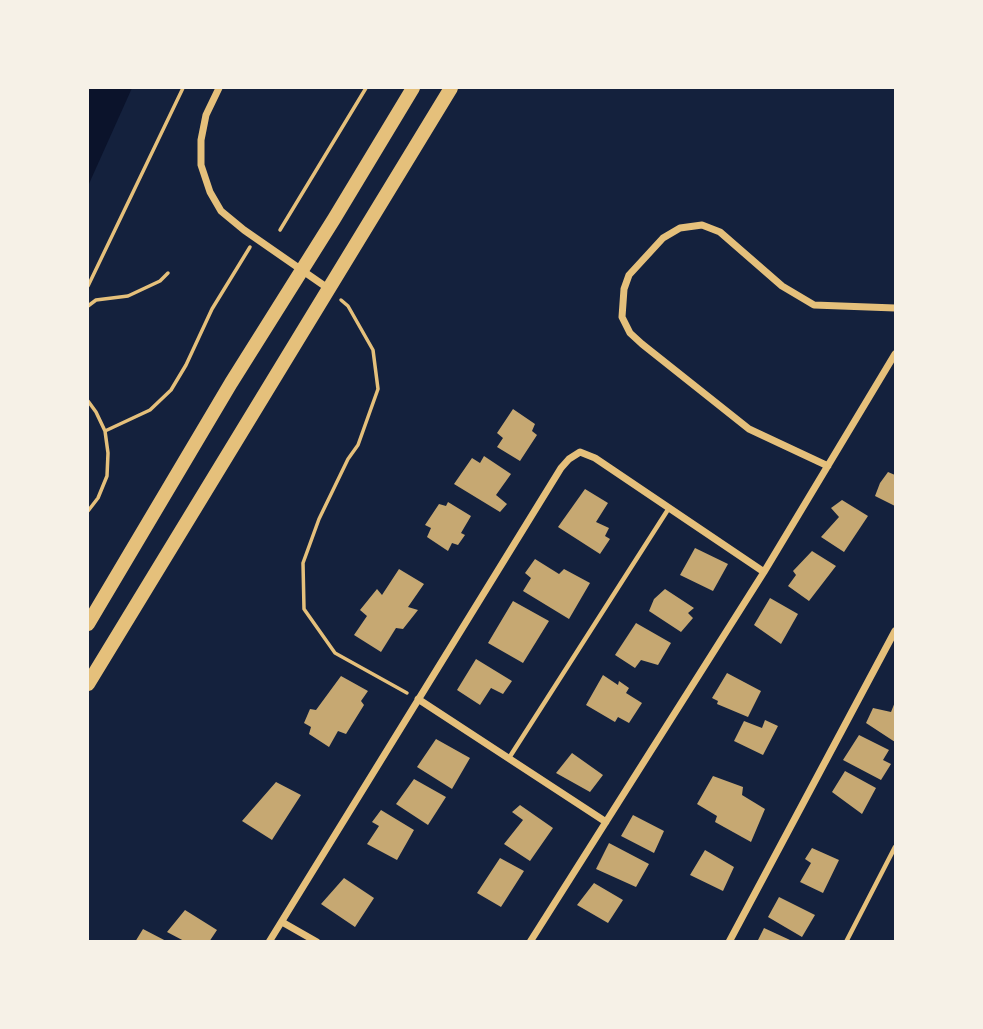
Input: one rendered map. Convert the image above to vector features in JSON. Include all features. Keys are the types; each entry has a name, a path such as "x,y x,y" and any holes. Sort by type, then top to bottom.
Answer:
{"main road":[{"path":"88,624 230,383 413,88"},
{"path":"88,684 452,88"}],"street":[{"path":"219,88 206,115 201,140 201,165 210,192 221,211 330,289"},
{"path":"828,466 749,429 630,333 622,317 624,289 629,275 663,238 680,228 702,225 720,232 782,286 814,305 895,308"},
{"path":"530,942 764,572 895,354"},
{"path":"269,942 561,468 580,452 595,458 764,572"},
{"path":"729,942 895,631"},
{"path":"418,699 606,822"},
{"path":"282,922 317,942"}],"lane":[{"path":"509,758 669,508"},
{"path":"846,942 895,847"}],"path":[{"path":"88,286 183,88"},
{"path":"280,230 366,88"},
{"path":"104,431 150,410 171,390 212,309 256,238"},
{"path":"88,306 96,299 128,296 160,281 168,274"},
{"path":"330,289 348,306 373,350 377,389 358,445 348,459 319,519 303,563 304,610 335,653 418,699"},
{"path":"88,401 104,431 108,453 107,476 98,498 88,511"}],"water":[{"path":"88,88 132,88 88,186"}],"building":[{"path":"513,409 535,424 532,431 537,435 520,461 497,447 503,438 497,433"},
{"path":"484,456 511,474 496,495 507,504 500,512 454,484 472,458 480,463"},
{"path":"888,472 895,475 895,506 875,496"},
{"path":"585,489 608,503 596,522 609,528 605,536 610,539 600,554 558,527"},
{"path":"842,500 868,516 844,552 821,537 839,517 831,508"},
{"path":"448,502 471,516 461,533 465,535 458,545 452,543 448,551 427,537 431,528 425,525 439,504 446,506"},
{"path":"695,548 728,564 713,591 680,575"},
{"path":"812,551 836,566 809,601 788,586 796,575 793,571"},
{"path":"535,559 559,574 564,569 590,583 569,619 523,591 531,578 525,573"},
{"path":"399,569 424,584 408,607 418,610 403,629 396,628 381,652 354,635 367,616 360,610 377,589 382,595"},
{"path":"665,589 694,608 688,613 693,618 681,632 649,611 654,599"},
{"path":"770,598 798,614 781,644 754,625"},
{"path":"513,601 549,621 523,663 488,643"},
{"path":"636,623 671,643 658,665 641,660 635,668 615,655"},
{"path":"476,659 512,681 503,694 491,688 480,705 457,690"},
{"path":"727,673 761,691 748,717 717,704 718,701 712,698"},
{"path":"603,675 618,685 619,681 629,688 626,693 642,703 629,723 618,717 615,722 586,705"},
{"path":"341,676 368,691 361,701 364,705 346,734 338,731 329,747 309,734 311,727 304,723 310,709 316,710"},
{"path":"895,702 895,742 866,723 873,708 891,712"},
{"path":"765,720 778,726 763,755 734,741 744,721 762,728"},
{"path":"859,735 889,750 883,760 891,764 881,780 843,760"},
{"path":"436,739 470,758 452,789 417,767"},
{"path":"572,753 603,775 590,792 556,773"},
{"path":"845,771 876,788 862,814 832,792"},
{"path":"713,776 743,787 742,795 765,809 751,842 715,822 717,816 697,804"},
{"path":"414,779 446,797 428,825 396,804"},
{"path":"276,782 301,795 272,840 242,821"},
{"path":"520,805 553,828 530,861 504,844 523,820 512,812"},
{"path":"381,810 414,830 397,860 367,844 379,826 372,822"},
{"path":"633,815 664,831 654,853 621,836"},
{"path":"609,843 649,864 636,887 596,869"},
{"path":"812,848 839,860 823,893 800,882 811,863 805,859"},
{"path":"705,850 734,867 723,891 690,875"},
{"path":"500,858 524,871 501,907 477,893"},
{"path":"344,878 374,898 355,927 321,904"},
{"path":"594,883 623,900 608,923 577,905"},
{"path":"779,897 815,915 802,937 768,917"},
{"path":"185,910 217,930 209,942 186,942 167,932"},
{"path":"764,928 790,940 789,942 757,942"},
{"path":"143,929 168,942 135,942"}]}
